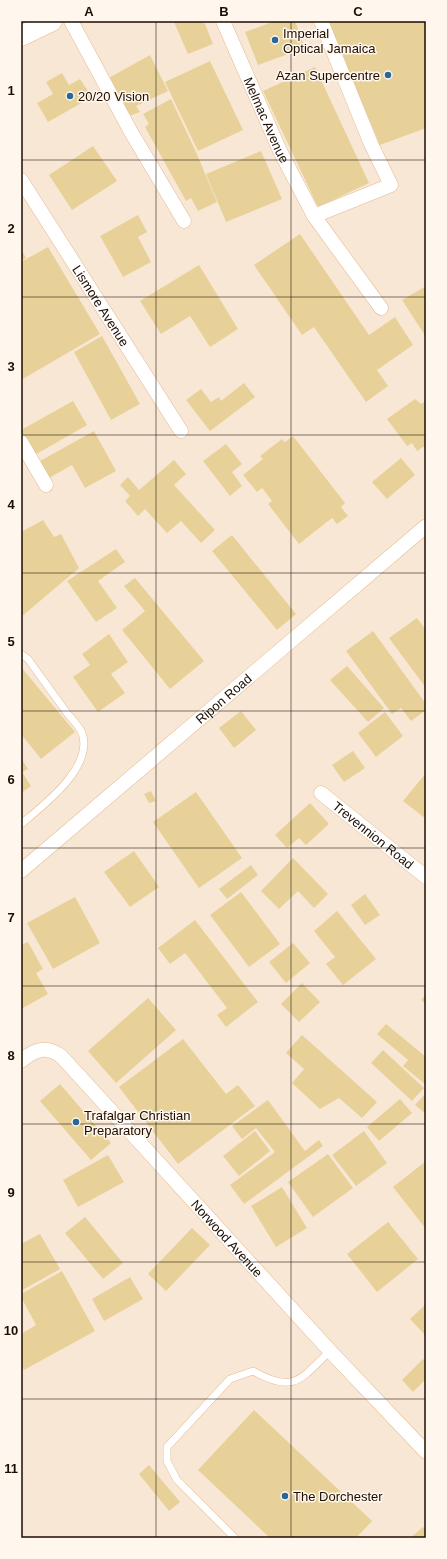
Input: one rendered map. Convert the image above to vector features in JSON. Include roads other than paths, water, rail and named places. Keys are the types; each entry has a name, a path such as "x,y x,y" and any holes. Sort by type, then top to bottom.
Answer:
{"main road":[{"path":"21,36 52,21"}],"street":[{"path":"71,21 131,132 184,221"},
{"name":"Melmac Avenue","path":"223,21 280,151 314,216 381,308"},
{"path":"314,216 391,185 371,144 321,21"},
{"name":"Lismore Avenue","path":"21,180 181,431"},
{"path":"21,442 46,485"},
{"name":"Ripon Road","path":"21,871 426,526"},
{"name":"Trevennion Road","path":"321,792 426,877"},
{"name":"Norwood Avenue","path":"21,1061 32,1051 40,1049 56,1052 62,1057 330,1351 426,1452"}],"lane":[{"path":"21,654 28,659 82,732 84,749 77,767 67,781 43,806 21,824"},
{"path":"235,1538 177,1480 168,1461 167,1447 230,1379 253,1371 267,1379 287,1384 302,1379 330,1351"}],"place":[{"name":"Imperial Optical Jamaica","path":"275,40"},
{"name":"Azan Supercentre","path":"388,75"},
{"name":"20/20 Vision","path":"70,96"},
{"name":"Trafalgar Christian Preparatory","path":"76,1122"},
{"name":"The Dorchester","path":"285,1496"}]}
